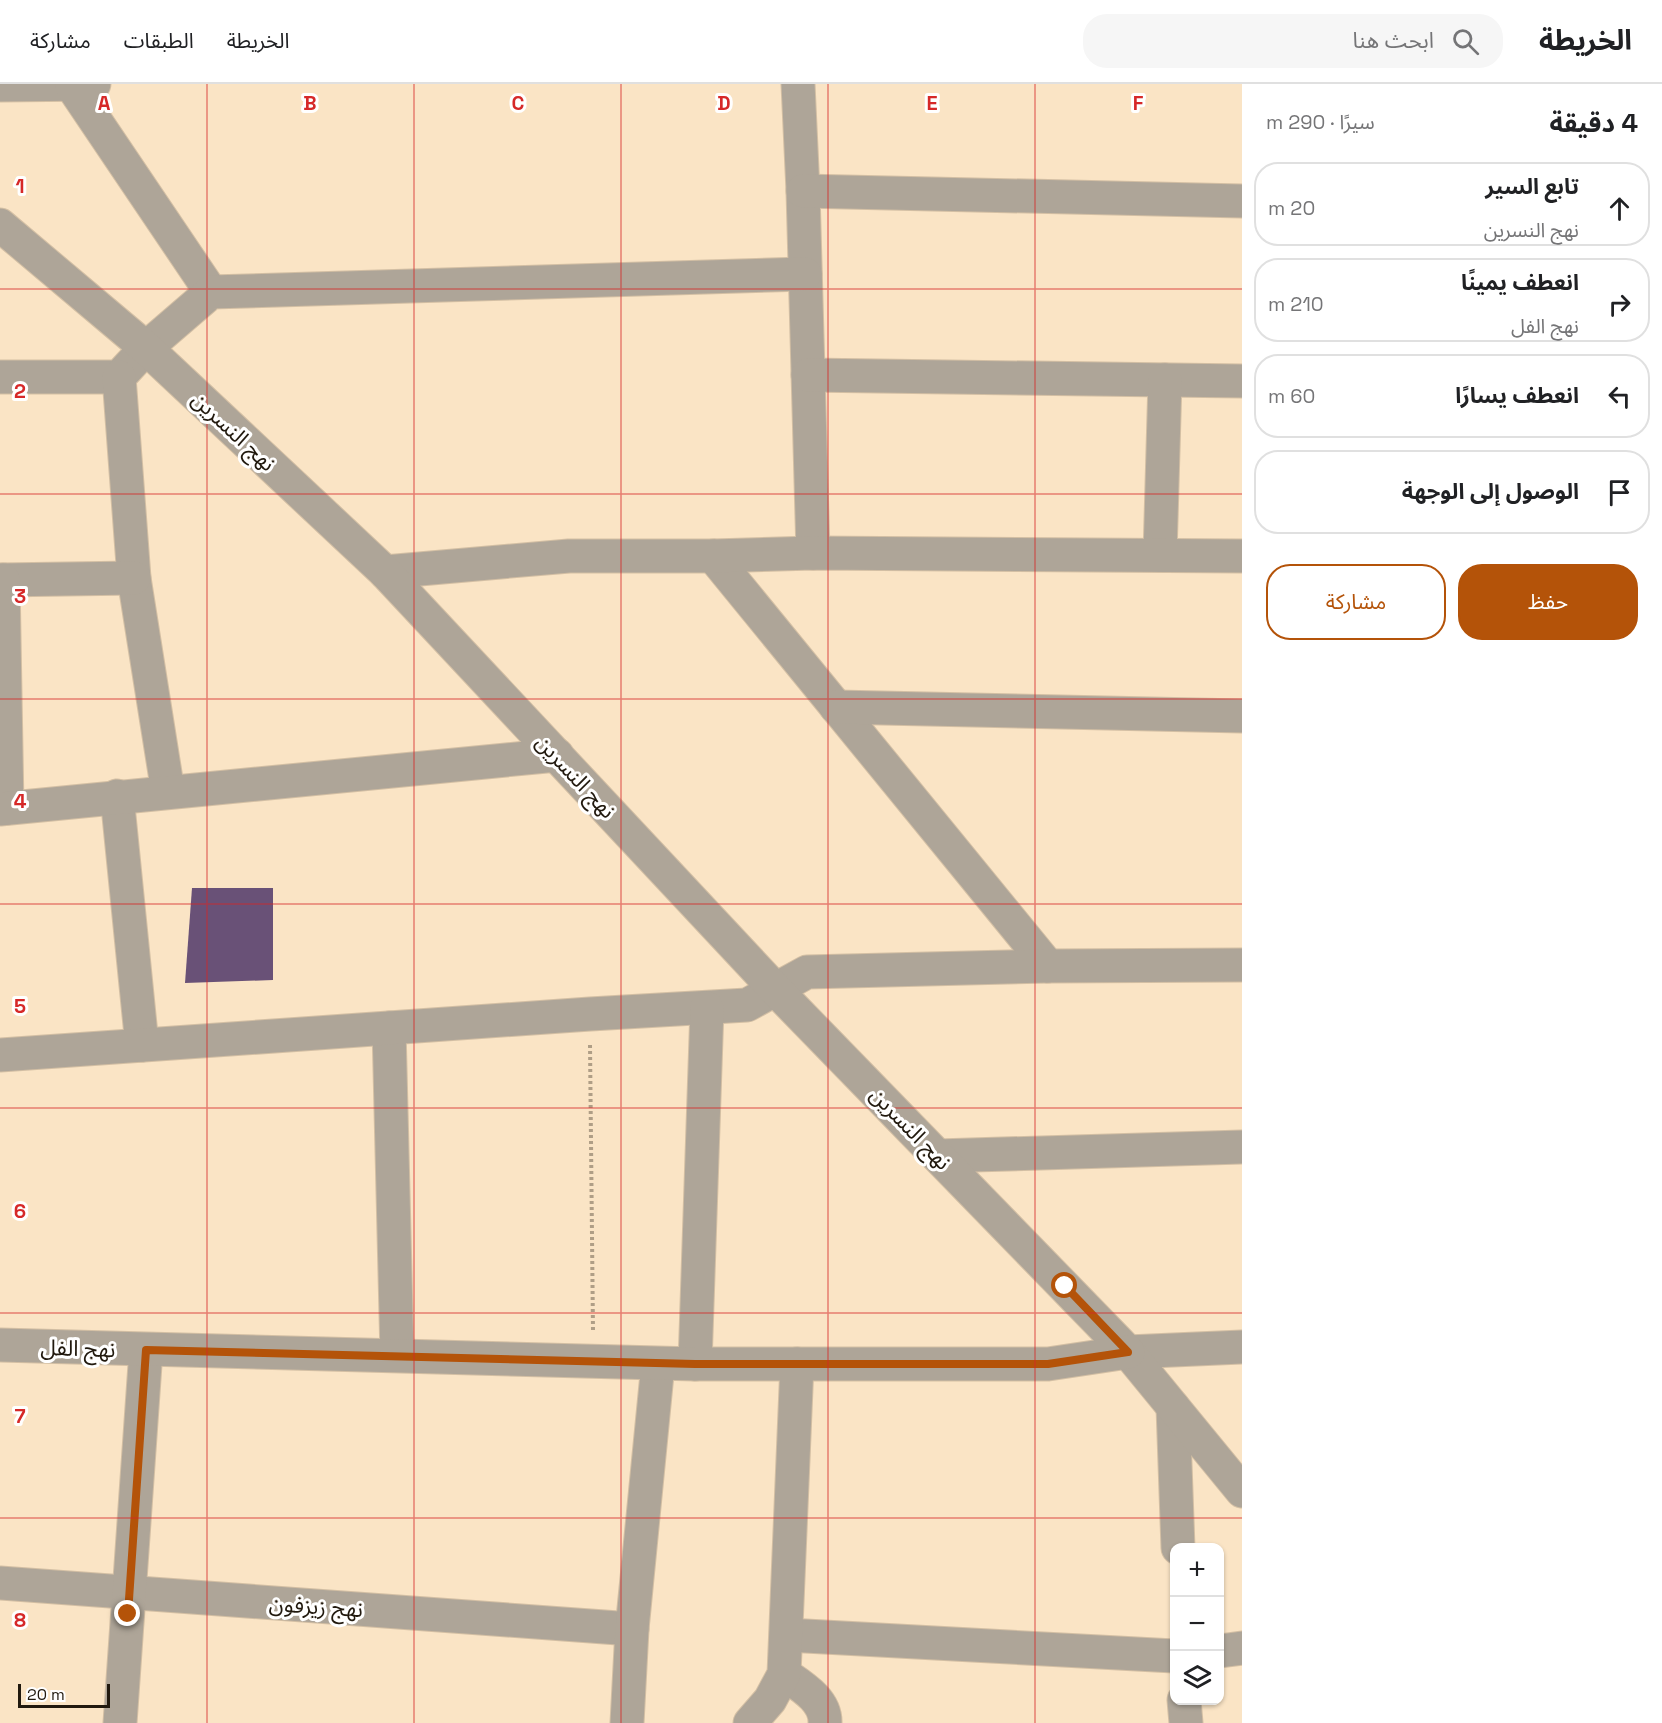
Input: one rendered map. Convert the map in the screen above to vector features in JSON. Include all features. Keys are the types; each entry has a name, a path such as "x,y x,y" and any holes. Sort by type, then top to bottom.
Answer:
{"street":[{"path":"798,84 813,553"},
{"path":"0,85 85,85 211,292"},
{"path":"803,191 1242,201"},
{"name":"نهج النسرين","path":"0,225 146,348 385,572 776,990 1128,1352 1242,1491"},
{"path":"168,792 134,578 119,377 146,348 211,292 805,274"},
{"path":"808,375 1242,381"},
{"path":"0,376 119,377"},
{"path":"1160,555 1165,380"},
{"path":"385,572 569,556 813,553 1242,556"},
{"path":"713,556 1048,966"},
{"path":"134,578 2,580 4,809 117,796 556,755"},
{"path":"836,707 1242,716"},
{"path":"117,796 142,1045"},
{"path":"0,1055 747,1005 807,972 1048,966 1242,965"},
{"path":"695,1364 707,1008"},
{"path":"389,1028 397,1355"},
{"path":"938,1156 1242,1148"},
{"name":"نهج الفل","path":"0,1345 658,1364 1048,1364 1128,1352 1242,1347"},
{"path":"120,1723 146,1350"},
{"path":"627,1723 632,1629 658,1364"},
{"path":"750,1723 770,1700 784,1674 797,1364"},
{"path":"1173,1407 1178,1543"},
{"name":"نهج زيزفون","path":"0,1583 632,1629"},
{"path":"787,1635 1170,1656"},
{"path":"1224,1650 1242,1648"},
{"path":"784,1674 812,1696 822,1710 825,1723"},
{"path":"1184,1705 1186,1723"}],"path":[{"path":"590,1014 593,1362"}],"building":[{"path":"192,888 273,888 273,980 185,983"}],"route":[{"path":"128,1614 146,1350 695,1364 1048,1364 1128,1352 1065,1286"}]}
